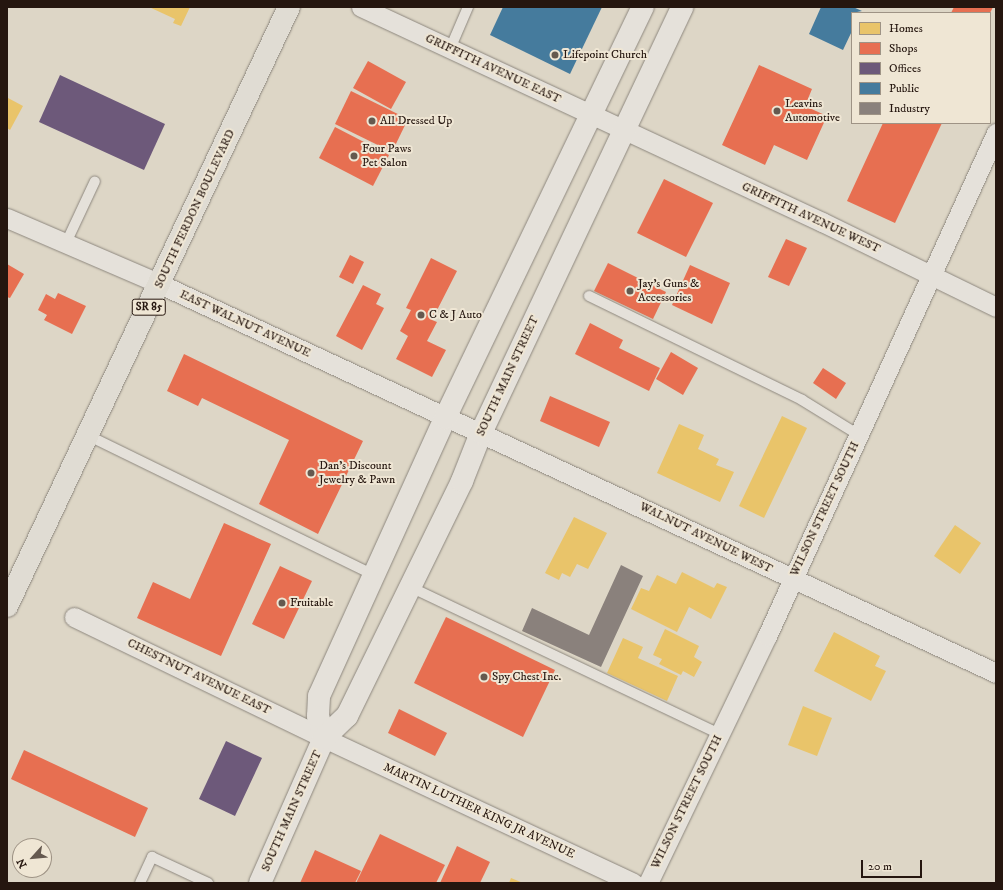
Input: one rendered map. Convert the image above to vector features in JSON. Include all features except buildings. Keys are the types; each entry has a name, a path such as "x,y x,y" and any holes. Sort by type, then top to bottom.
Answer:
{"main road":[{"name":"SOUTH FERDON BOULEVARD","path":"7,606 89,436 290,7"}],"street":[{"name":"GRIFFITH AVENUE EAST","path":"361,7 625,132"},
{"name":"SOUTH MAIN STREET","path":"324,738 318,716 318,696 445,418 643,7"},
{"name":"SOUTH MAIN STREET","path":"260,883 324,738 347,716 462,480 481,433 625,132 682,7"},
{"name":"GRIFFITH AVENUE WEST","path":"625,132 822,222 996,307"},
{"name":"WILSON STREET SOUTH","path":"648,883 792,580 996,133"},
{"name":"EAST WALNUT AVENUE","path":"7,218 160,284 445,418 481,433"},
{"path":"978,299 996,295"},
{"name":"WALNUT AVENUE WEST","path":"481,433 792,580 996,673"},
{"name":"CHESTNUT AVENUE EAST","path":"74,617 324,738"},
{"name":"MARTIN LUTHER KING JR AVENUE","path":"324,738 633,883"}],"lane":[{"path":"450,49 468,7"},
{"path":"66,243 95,180"},
{"path":"589,296 802,400 859,435"},
{"path":"89,436 374,575"},
{"path":"410,587 720,734"},
{"path":"140,883 152,858 208,883"}],"place":[{"name":"Lifepoint Church","path":"555,55"},
{"name":"Leavins Automotive","path":"777,111"},
{"name":"All Dressed Up","path":"372,121"},
{"name":"Four Paws Pet Salon","path":"354,156"},
{"name":"Jay's Guns & Accessories","path":"630,291"},
{"name":"C & J Auto","path":"421,315"},
{"name":"Dan's Discount Jewelry & Pawn","path":"311,473"},
{"name":"Fruitable","path":"282,603"},
{"name":"Spy Chest Inc.","path":"484,677"}]}
